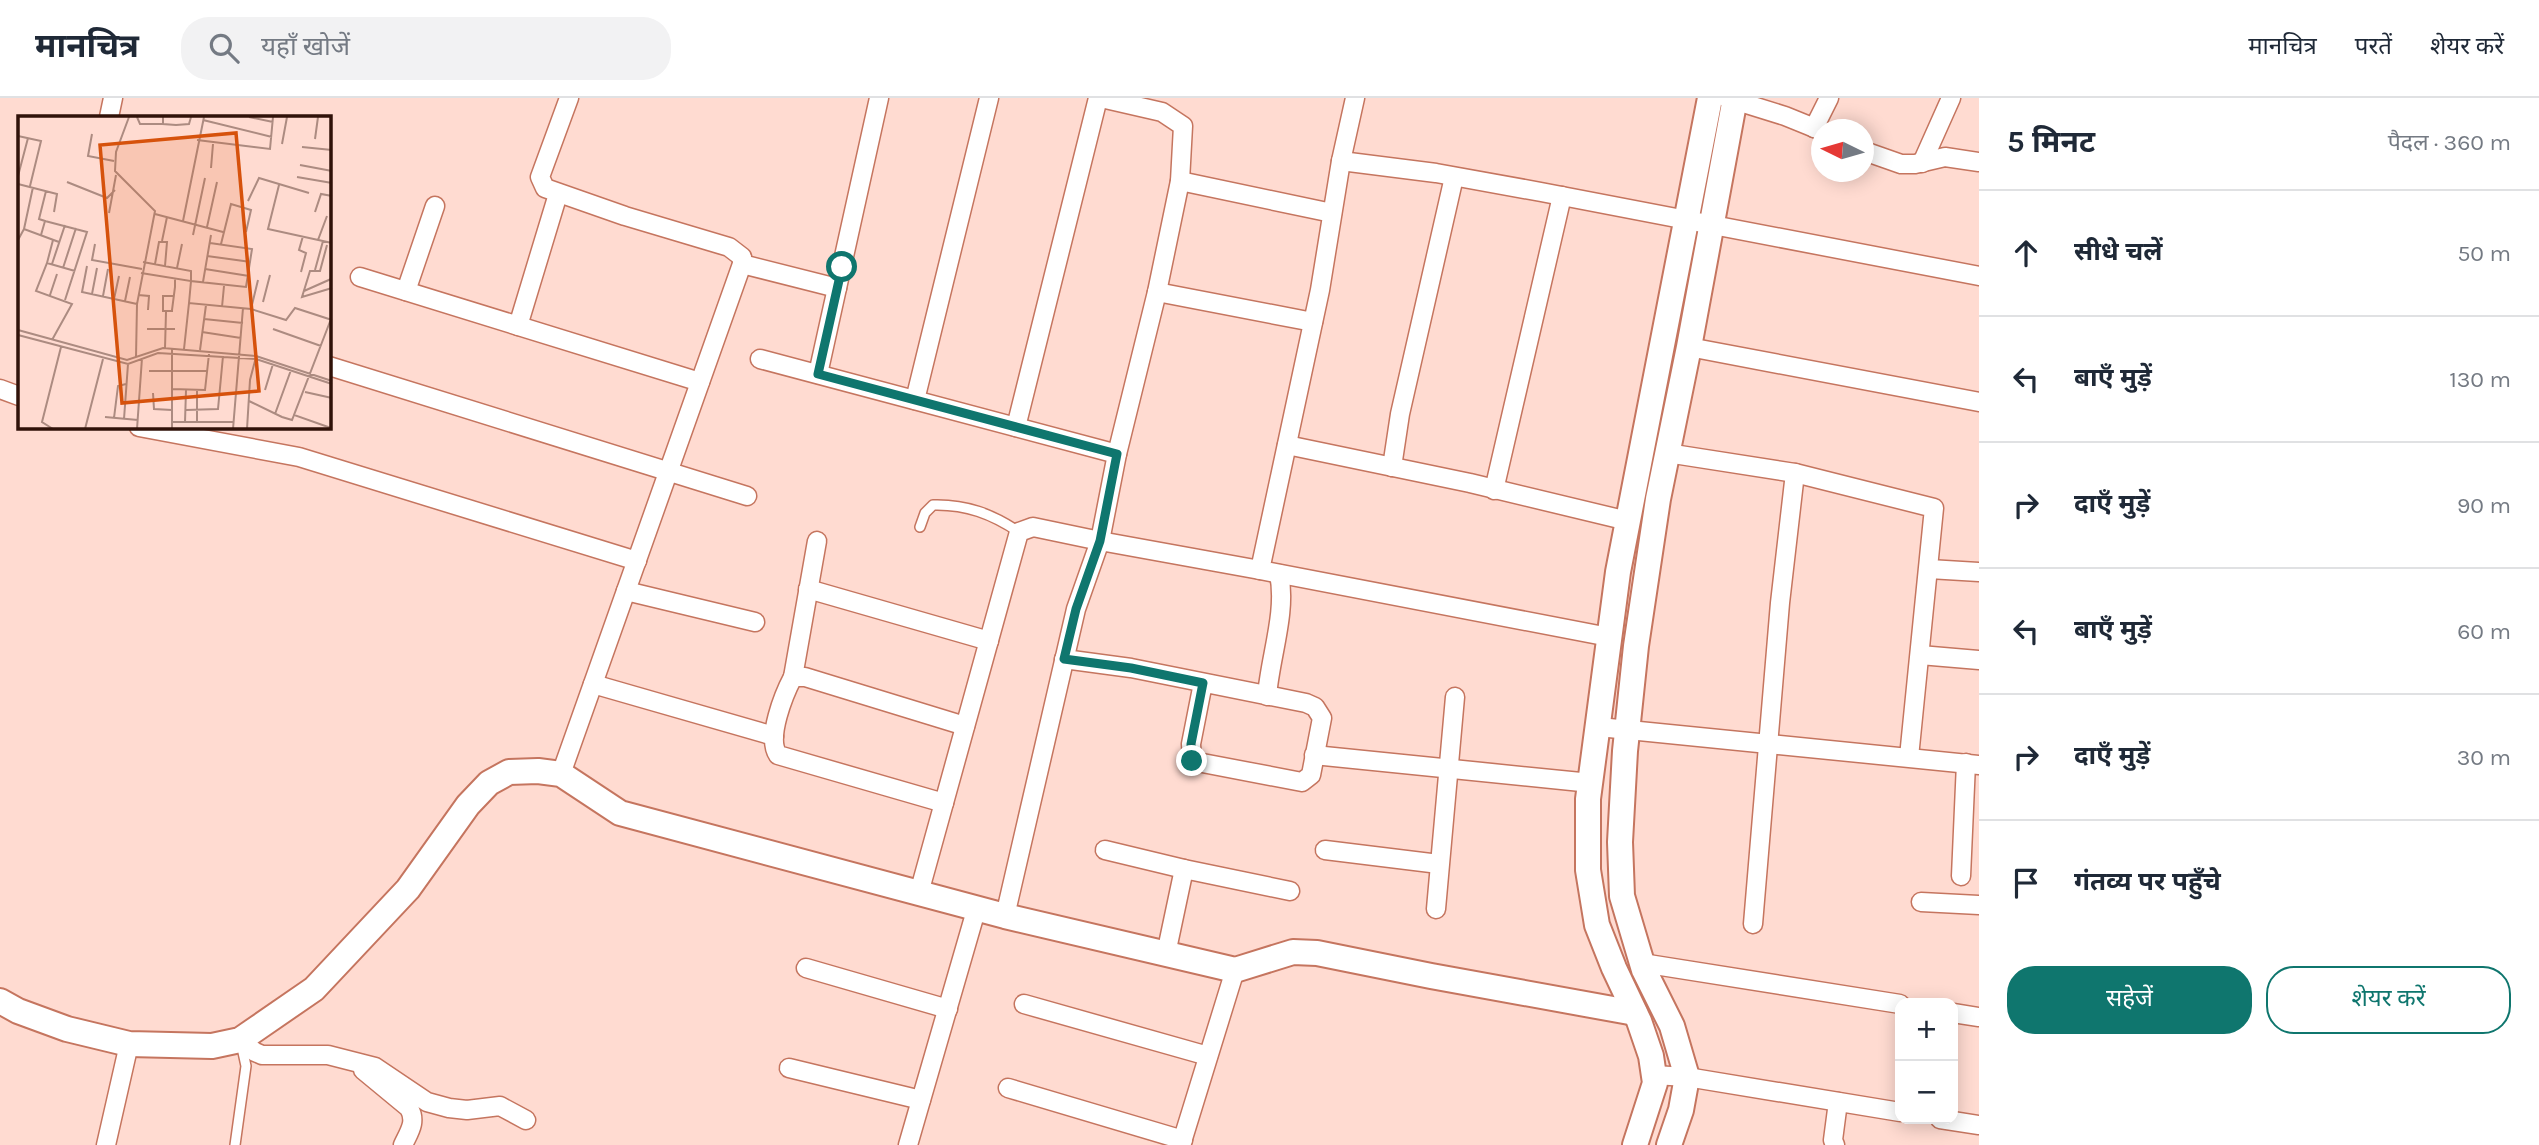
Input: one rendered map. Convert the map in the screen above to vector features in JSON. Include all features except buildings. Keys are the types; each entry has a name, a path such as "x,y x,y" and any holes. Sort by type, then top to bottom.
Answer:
{"street":[{"path":"109,116 113,98"},
{"path":"561,774 742,264 742,257 729,247 545,188 540,177 569,98"},
{"path":"818,374 879,98"},
{"path":"915,400 989,98"},
{"path":"1005,916 1076,609 1100,541 1117,454 1157,292 1180,181 1183,126 1162,112 1100,98 1016,427"},
{"path":"1727,98 1811,128"},
{"path":"1635,1145 1655,1083 1654,1075 1651,1056 1635,1013 1597,925 1588,870 1588,799 1609,637 1628,521 1687,219 1727,98"},
{"path":"1669,1145 1681,1110 1687,1077 1672,1026 1642,963 1622,896 1620,842 1627,730 1638,633 1667,453 1712,224 1727,98"},
{"path":"1822,119 1829,98"},
{"path":"1922,163 1951,98"},
{"path":"1260,570 1313,322 1350,99"},
{"path":"1874,155 1888,161 1915,164 1945,157 1979,162"},
{"path":"1341,161 1562,196 1979,276"},
{"path":"1392,467 1400,414 1454,177"},
{"path":"1180,181 1332,213"},
{"path":"518,326 558,194"},
{"path":"1494,490 1562,196"},
{"path":"405,291 435,206"},
{"path":"742,264 837,288"},
{"path":"360,277 700,383"},
{"path":"1157,292 1313,322"},
{"path":"1689,347 1979,402"},
{"path":"760,359 1117,454"},
{"path":"331,367 747,496"},
{"path":"0,389 18,396"},
{"path":"150,429 299,457 637,561"},
{"path":"1287,445 1628,521"},
{"path":"1667,453 1794,473 1934,508 1909,757"},
{"path":"1753,924 1780,603 1794,473"},
{"path":"919,893 1019,531 1032,527 1609,637"},
{"path":"817,541 793,677 783,697 774,736 773,744 778,755 944,803"},
{"path":"1928,569 1979,572"},
{"path":"1267,696 1282,588 1279,574"},
{"path":"808,589 989,641"},
{"path":"626,591 755,622"},
{"path":"1920,655 1979,660"},
{"path":"1064,659 1131,668 1306,703 1315,707 1322,718 1311,775 1302,782 1195,764 1189,752 1203,683"},
{"path":"793,677 805,677 965,726"},
{"path":"593,684 774,736"},
{"path":"1436,909 1455,696"},
{"path":"1599,727 1973,764 1961,876"},
{"path":"1314,755 1591,783"},
{"path":"0,1001 18,1011 67,1029 129,1044 212,1046 240,1040 314,989 408,889 468,805 489,783 509,772 538,771 561,774 620,814 1005,916 1236,970 1293,952 1317,953 1635,1013"},
{"path":"1105,850 1290,891"},
{"path":"1325,850 1439,864"},
{"path":"1166,954 1184,869"},
{"path":"1921,902 1979,905"},
{"path":"908,1145 977,907"},
{"path":"1642,963 1895,1003"},
{"path":"806,968 948,1009"},
{"path":"1008,1088 1182,1143 1236,970"},
{"path":"1024,1004 1209,1056"},
{"path":"1958,1014 1979,1017"},
{"path":"240,1040 262,1055 328,1055 375,1066 427,1102 467,1110 500,1106 526,1119"},
{"path":"106,1145 129,1044"},
{"path":"352,1061 409,1108 414,1122 403,1145"},
{"path":"789,1068 921,1100"},
{"path":"1654,1075 1687,1077 1895,1111"},
{"path":"1835,1145 1833,1140 1838,1102"},
{"path":"1958,1122 1979,1125"}],"lane":[{"path":"920,527 925,513 933,505 944,504 983,511 1019,531"},
{"path":"235,1145 246,1066 240,1040"}],"route":[{"path":"842,267 818,374 1117,454 1100,541 1091,560 1076,609 1064,659 1131,668 1203,683 1189,752 1192,761"}]}
